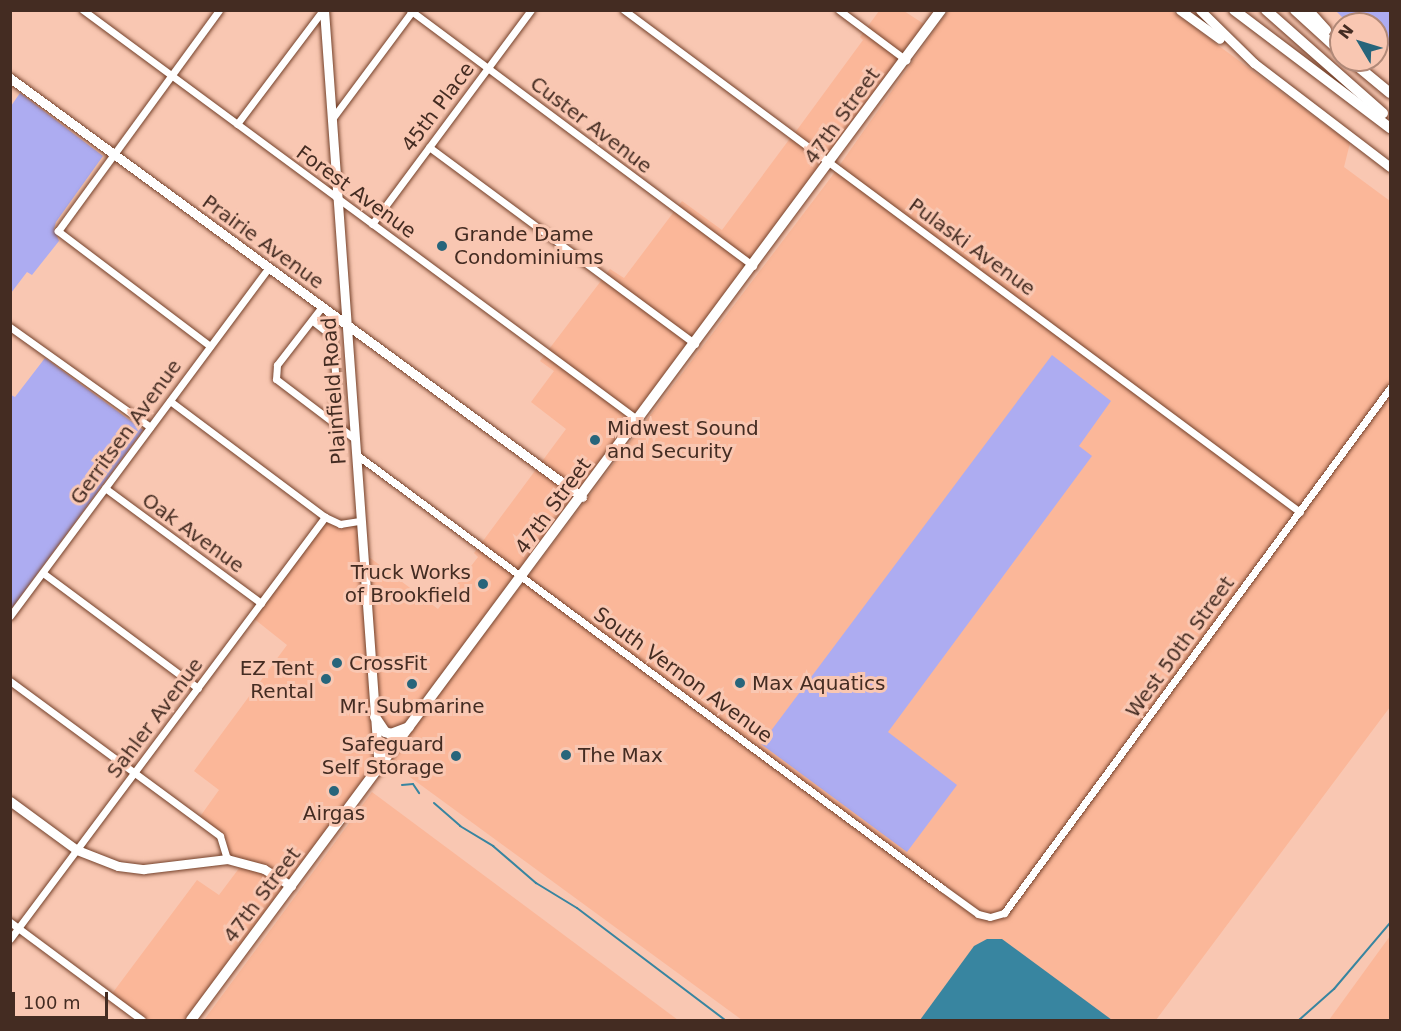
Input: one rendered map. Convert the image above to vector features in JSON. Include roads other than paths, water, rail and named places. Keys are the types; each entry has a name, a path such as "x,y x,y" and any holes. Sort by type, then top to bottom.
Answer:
{"main road":[{"name":"47th Street","path":"191,1020 639,421 941,10"},
{"path":"1234,10 1390,128"},
{"path":"1266,10 1390,119"},
{"path":"1295,10 1329,41"},
{"path":"1308,10 1329,32"},
{"path":"1364,72 1386,90"},
{"path":"1367,72 1386,90"},
{"path":"375,717 391,734 412,725"}],"street":[{"name":"Forest Avenue","path":"83,10 639,421"},
{"path":"210,346 58,231 219,10"},
{"path":"237,124 323,10"},
{"name":"Plainfield Road","path":"323,10 379,769"},
{"name":"45th Place","path":"372,224 531,10"},
{"name":"Pulaski Avenue","path":"624,10 1300,512"},
{"path":"839,10 906,60"},
{"path":"1180,10 1254,63 1390,167"},
{"path":"1200,10 1254,63"},
{"path":"332,119 412,11"},
{"name":"Custer Avenue","path":"412,11 753,266"},
{"name":"Prairie Avenue","path":"10,78 582,497"},
{"path":"429,147 695,344"},
{"name":"Gerritsen Avenue","path":"10,616 268,269"},
{"path":"321,308 314,322 303,330 274,372 281,384 356,439"},
{"path":"314,322 332,336 337,395 329,419"},
{"path":"10,327 150,426"},
{"name":"West 50th Street","path":"990,917 1004,913 1390,388"},
{"path":"170,401 325,517 340,524 360,521"},
{"name":"South Vernon Avenue","path":"357,455 978,914 990,917"},
{"name":"Oak Avenue","path":"105,488 261,603"},
{"name":"Sahler Avenue","path":"10,939 325,517"},
{"path":"43,573 198,687"},
{"path":"10,681 220,836 227,859"},
{"path":"10,801 77,850 118,866 137,869 227,859 264,870 291,886"},
{"path":"10,922 142,1020"}],"waterway":[{"path":"402,785 413,784 419,793"},
{"path":"434,803 460,826 493,846 536,883 577,908 725,1020"},
{"path":"1299,1020 1334,989 1390,923"}],"place":[{"name":"Grande Dame Condominiums","path":"442,246"},
{"name":"Midwest Sound and Security","path":"595,440"},
{"name":"Truck Works of Brookfield","path":"483,584"},
{"name":"CrossFit","path":"337,663"},
{"name":"EZ Tent Rental","path":"326,679"},
{"name":"Max Aquatics","path":"740,683"},
{"name":"Mr. Submarine","path":"412,684"},
{"name":"The Max","path":"566,755"},
{"name":"Safeguard Self Storage","path":"456,756"},
{"name":"Airgas","path":"334,791"}]}
